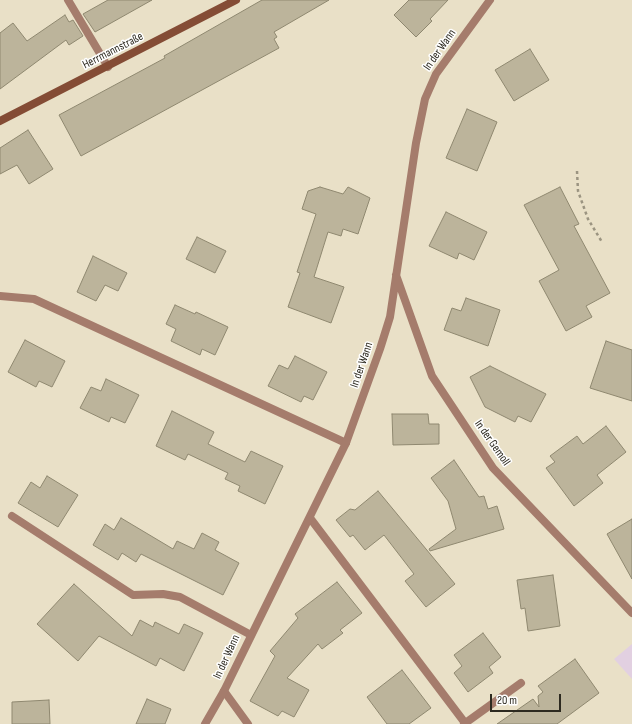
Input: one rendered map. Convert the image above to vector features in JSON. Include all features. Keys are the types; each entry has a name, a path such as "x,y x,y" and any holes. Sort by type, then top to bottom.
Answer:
{"street":[{"path":"68,0 108,67"},
{"name":"Herrmannstraße","path":"0,121 108,67 236,0"},
{"name":"In der Wann","path":"205,724 224,691 346,443 390,317 416,143 425,99 436,74 490,0"},
{"name":"In der Gemoll","path":"396,274 432,376 492,468 632,613"},
{"path":"0,296 34,299 346,443"},
{"path":"12,516 133,595 163,594 180,597 251,635"},
{"path":"310,518 464,724 521,683"},
{"path":"224,691 248,724"}],"path":[{"path":"577,171 578,192 588,219 602,242"}],"shaded area":[{"path":"632,644 632,679 614,659"}],"building":[{"path":"108,0 152,0 95,32 83,14"},
{"path":"262,0 329,0 274,32 277,37 274,39 279,48 81,156 59,115 165,58 164,56"},
{"path":"409,0 448,0 430,19 432,21 416,37 394,15"},
{"path":"65,15 69,22 73,20 83,36 69,45 66,40 0,89 0,33 13,23 27,41"},
{"path":"530,49 549,80 514,101 495,70"},
{"path":"467,109 497,122 477,171 446,158"},
{"path":"28,130 53,169 29,184 17,165 0,174 0,148"},
{"path":"320,187 343,194 348,187 370,198 358,234 343,229 341,236 328,232 314,277 344,287 331,323 288,307 300,273 297,272 316,214 302,209 308,191"},
{"path":"560,187 579,224 574,226 610,293 586,306 592,317 566,331 539,281 559,270 524,205"},
{"path":"446,212 487,232 474,260 459,253 457,259 429,246"},
{"path":"197,237 226,251 215,273 186,259"},
{"path":"93,256 127,273 118,291 105,285 96,301 77,292"},
{"path":"466,298 500,310 488,346 444,330 452,308 461,311"},
{"path":"175,305 195,314 196,312 228,327 215,355 202,349 200,355 171,341 176,329 166,324"},
{"path":"25,340 65,361 52,387 39,381 36,387 8,372"},
{"path":"606,341 632,350 632,401 590,388"},
{"path":"295,356 327,372 313,400 304,396 301,402 268,386 279,365 288,369"},
{"path":"490,366 546,394 531,422 518,416 515,422 485,407 470,377"},
{"path":"106,379 139,395 125,423 111,417 109,422 80,408 91,387 101,391"},
{"path":"172,411 214,432 208,444 245,462 251,451 283,466 265,504 238,491 240,486 225,479 228,473 188,454 185,460 156,446"},
{"path":"392,414 428,414 429,424 439,424 439,444 393,445"},
{"path":"606,426 626,452 597,475 603,483 574,506 546,468 555,462 550,456 577,436 583,444"},
{"path":"454,460 479,497 484,496 488,509 497,506 504,529 430,551 429,549 456,529 448,501 431,478"},
{"path":"47,476 78,495 58,527 18,503 31,482 40,488"},
{"path":"378,491 455,584 426,607 405,581 414,574 384,535 365,550 353,535 350,537 336,520 350,509 355,510"},
{"path":"121,518 173,549 177,541 194,549 202,533 219,542 215,550 239,563 223,595 141,554 136,562 122,553 118,560 93,545 105,524 114,530"},
{"path":"632,519 632,579 607,534"},
{"path":"553,575 560,626 528,631 525,608 521,609 517,580"},
{"path":"337,582 362,613 340,630 343,633 322,649 318,644 287,678 309,690 294,717 282,711 278,716 250,701 275,656 270,651 298,618 295,614"},
{"path":"74,584 132,636 140,620 153,627 155,622 179,634 184,624 203,633 184,671 160,658 156,666 99,636 78,661 37,624"},
{"path":"483,633 501,657 489,667 493,673 468,692 454,673 462,666 454,655"},
{"path":"575,659 599,693 557,724 497,724 533,699 539,707 538,696 543,692 538,686"},
{"path":"402,670 431,708 409,724 387,724 367,697"},
{"path":"147,699 171,709 165,724 136,724"},
{"path":"49,700 50,724 12,724 12,702"}]}
